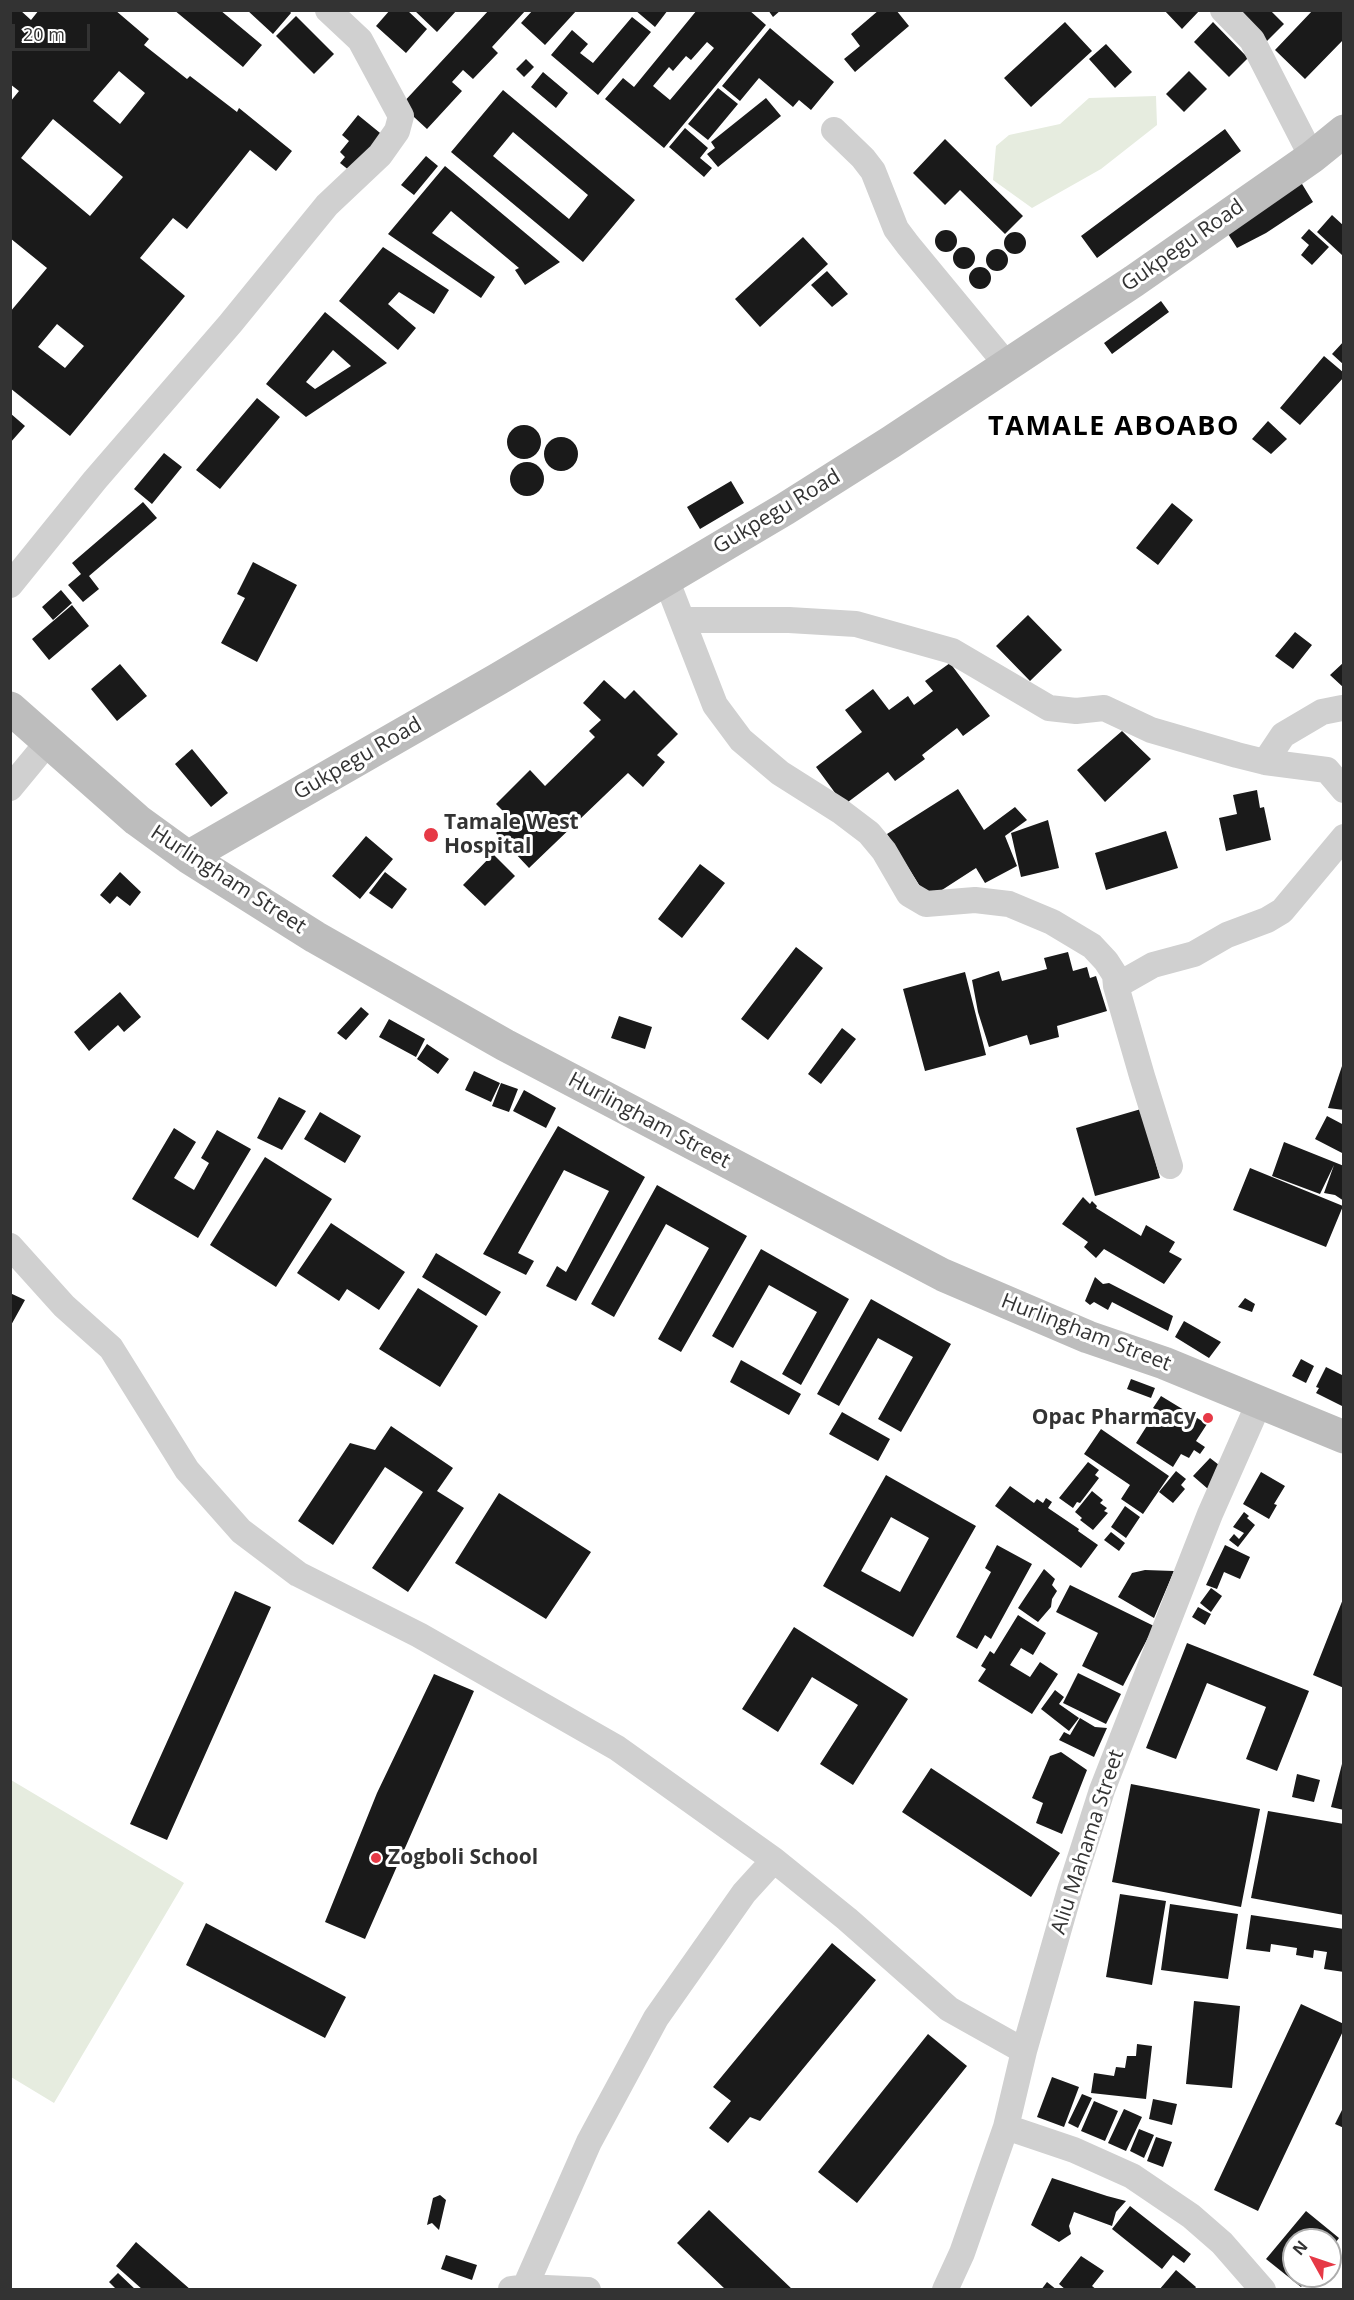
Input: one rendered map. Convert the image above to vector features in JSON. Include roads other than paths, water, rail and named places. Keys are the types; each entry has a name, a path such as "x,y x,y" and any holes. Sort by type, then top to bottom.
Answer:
{"street":[{"path":"10,585 81,497 230,324 327,205 380,155 398,131 401,116 360,40 328,10"},
{"path":"1223,10 1252,40 1312,157"},
{"path":"834,129 873,171 892,221 908,245 1007,365"},
{"name":"Gukpegu Road","path":"188,857 498,679 853,466 1134,281 1312,157 1344,131"},
{"path":"666,579 716,705 741,740 780,773 869,833 884,851 909,894 926,904 975,900 1009,904 1052,922 1092,946 1106,961 1115,975 1116,986 1170,1166"},
{"path":"682,620 789,620 856,624 952,651 1048,708 1076,711 1104,708 1151,730 1265,762 1327,770 1344,790"},
{"name":"Hurlingham Street","path":"10,708 137,820 188,857 315,937 505,1045 943,1275 1088,1337 1164,1363 1344,1437"},
{"path":"1265,762 1283,735 1322,712 1342,708"},
{"path":"10,788 48,742"},
{"path":"1116,986 1153,965 1194,954 1227,935 1267,920 1282,911 1344,837"},
{"path":"10,1246 64,1306 111,1348 187,1470 241,1531 298,1574 419,1635 617,1748 774,1860 823,1902 847,1919 948,2009 1024,2051"},
{"name":"Aliu Mahama Street","path":"945,2289 962,2253 1006,2127 1024,2051 1070,1890 1102,1790 1210,1514 1259,1403"},
{"path":"588,2289 518,2288 589,2142 656,2018 744,1893 774,1860"},
{"path":"1006,2127 1074,2150 1132,2176 1191,2216 1222,2243 1263,2289"}],"place":[{"name":"Tamale West Hospital","path":"431,835"},
{"name":"Opac Pharmacy","path":"1208,1418"},
{"name":"Zogboli School","path":"376,1858"}],"district":[{"name":"TAMALE ABOABO","path":"1114,427"}]}
